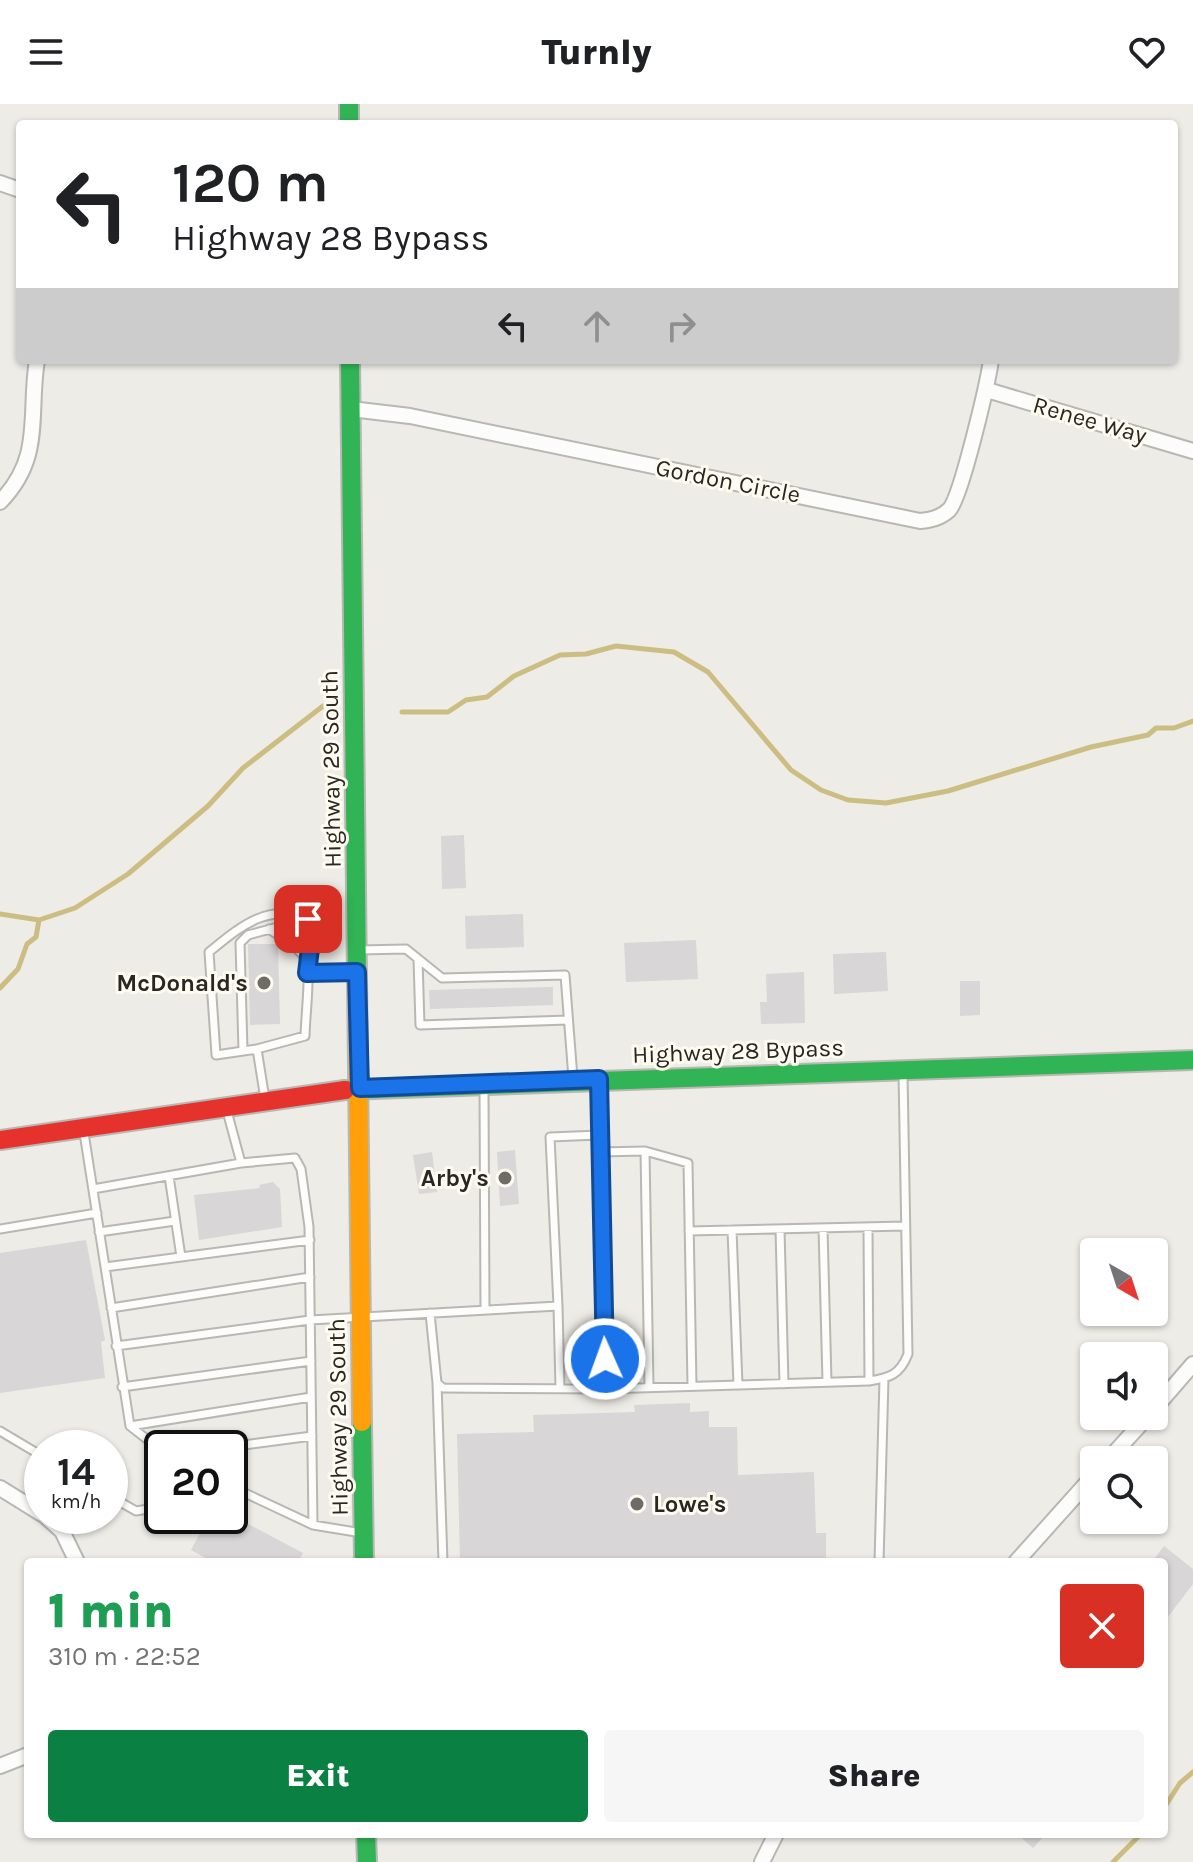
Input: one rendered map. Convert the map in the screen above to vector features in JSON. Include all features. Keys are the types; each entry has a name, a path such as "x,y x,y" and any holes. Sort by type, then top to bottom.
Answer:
{"main road":[{"name":"Highway 29 South","path":"350,364 364,1558"},
{"name":"Highway 28 Bypass","path":"0,1140 265,1099 360,1088 1193,1060"},
{"path":"366,1838 367,1862"}],"street":[{"path":"0,502 12,490 30,457 37,364"},
{"name":"Gordon Circle","path":"351,409 410,416 920,521 939,517 957,498 987,390 990,364"},
{"name":"Renee Way","path":"987,390 1193,451"},
{"path":"1168,1393 1193,1364"},
{"path":"1121,1446 1135,1430"},
{"path":"0,1488 24,1503"},
{"path":"1020,1558 1080,1491"},
{"path":"63,1534 75,1558"},
{"path":"0,1766 24,1757"},
{"path":"762,1862 774,1838"}],"lane":[{"path":"243,1051 240,943 248,935 292,925 300,928 305,939 305,1036 257,1049 216,1055 209,952 247,921 290,912 308,919 312,932 307,959"},
{"path":"269,929 287,940 307,959"},
{"path":"357,950 406,949 442,978 565,975 573,1080"},
{"path":"418,959 420,1025 568,1020"},
{"path":"307,973 357,972"},
{"path":"257,1049 265,1099"},
{"path":"437,1383 443,1388 605,1389 784,1384 884,1379 903,1368 908,1354 903,1070"},
{"path":"599,1079 605,1389"},
{"path":"484,1083 485,1310"},
{"path":"226,1105 241,1163"},
{"path":"83,1127 122,1387 130,1426 144,1437"},
{"path":"560,1388 550,1137 599,1135"},
{"path":"599,1152 645,1151 688,1163 692,1386"},
{"path":"645,1151 649,1387"},
{"path":"93,1189 241,1163 295,1158 301,1169 310,1240 313,1525"},
{"path":"169,1176 181,1257"},
{"path":"0,1229 97,1213"},
{"path":"99,1232 175,1221"},
{"path":"689,1231 905,1226"},
{"path":"868,1227 869,1381"},
{"path":"823,1228 827,1382"},
{"path":"780,1229 784,1384"},
{"path":"732,1230 738,1385"},
{"path":"105,1267 310,1240"},
{"path":"111,1308 310,1277"},
{"path":"116,1346 310,1320 558,1306"},
{"path":"430,1313 437,1383 443,1558"},
{"path":"122,1387 311,1361"},
{"path":"879,1558 884,1379"},
{"path":"130,1426 311,1397"},
{"path":"0,1431 24,1445"},
{"path":"248,1444 312,1436"},
{"path":"248,1494 313,1525 364,1533"}],"building":[{"path":"464,835 466,888 442,889 441,836"},
{"path":"523,914 524,947 466,949 465,916"},
{"path":"696,940 698,979 626,982 624,943"},
{"path":"248,944 278,944 280,1024 250,1025"},
{"path":"886,952 888,991 834,994 833,954"},
{"path":"804,972 805,1023 761,1024 760,1002 767,1002 766,974"},
{"path":"960,981 980,981 980,1015 960,1016"},
{"path":"553,987 553,1005 430,1009 429,990"},
{"path":"515,1150 519,1204 500,1206 497,1152"},
{"path":"432,1152 437,1192 419,1194 413,1155"},
{"path":"273,1182 280,1189 282,1227 199,1240 194,1195 260,1188 259,1185"},
{"path":"86,1240 105,1340 101,1342 105,1378 0,1393 0,1253"},
{"name":"Lowe's","path":"690,1403 690,1412 709,1411 709,1427 737,1427 738,1475 814,1472 816,1533 826,1533 826,1558 460,1558 457,1434 534,1432 533,1415 635,1412 634,1405"},
{"path":"248,1524 303,1553 300,1558 206,1558 191,1550 199,1534 248,1534"},
{"path":"1164,1546 1193,1569 1193,1584 1168,1617 1168,1558 1155,1558"},
{"path":"1022,1838 1042,1838 1033,1848"}],"waterway":[{"path":"402,712 448,712 466,700 487,697 514,676 560,655 586,654 616,646 674,652 708,672 791,770 821,790 848,800 886,803 948,791 1091,747 1148,735 1156,728 1174,728 1193,721"},
{"path":"0,914 39,920 75,908 128,874 208,806 243,768 323,706"},
{"path":"0,988 18,969 27,944 36,937 39,920"},
{"path":"1168,1802 1180,1783 1193,1772"},
{"path":"1113,1862 1137,1838"}],"traffic: fast":[{"path":"349,104 349,120"},
{"path":"350,364 357,978"},
{"path":"345,1090 1193,1060"},
{"path":"362,1422 364,1558"},
{"path":"366,1838 367,1862"}],"traffic: slow":[{"path":"357,978 362,1422"}],"traffic: jam":[{"path":"0,1140 345,1090"}],"place":[{"name":"McDonald's","path":"264,983"},
{"name":"Arby's","path":"505,1178"},
{"name":"Lowe's","path":"637,1504"}],"route":[{"path":"308,919 312,932 307,973 357,972 360,1088 599,1079 605,1359"}]}
